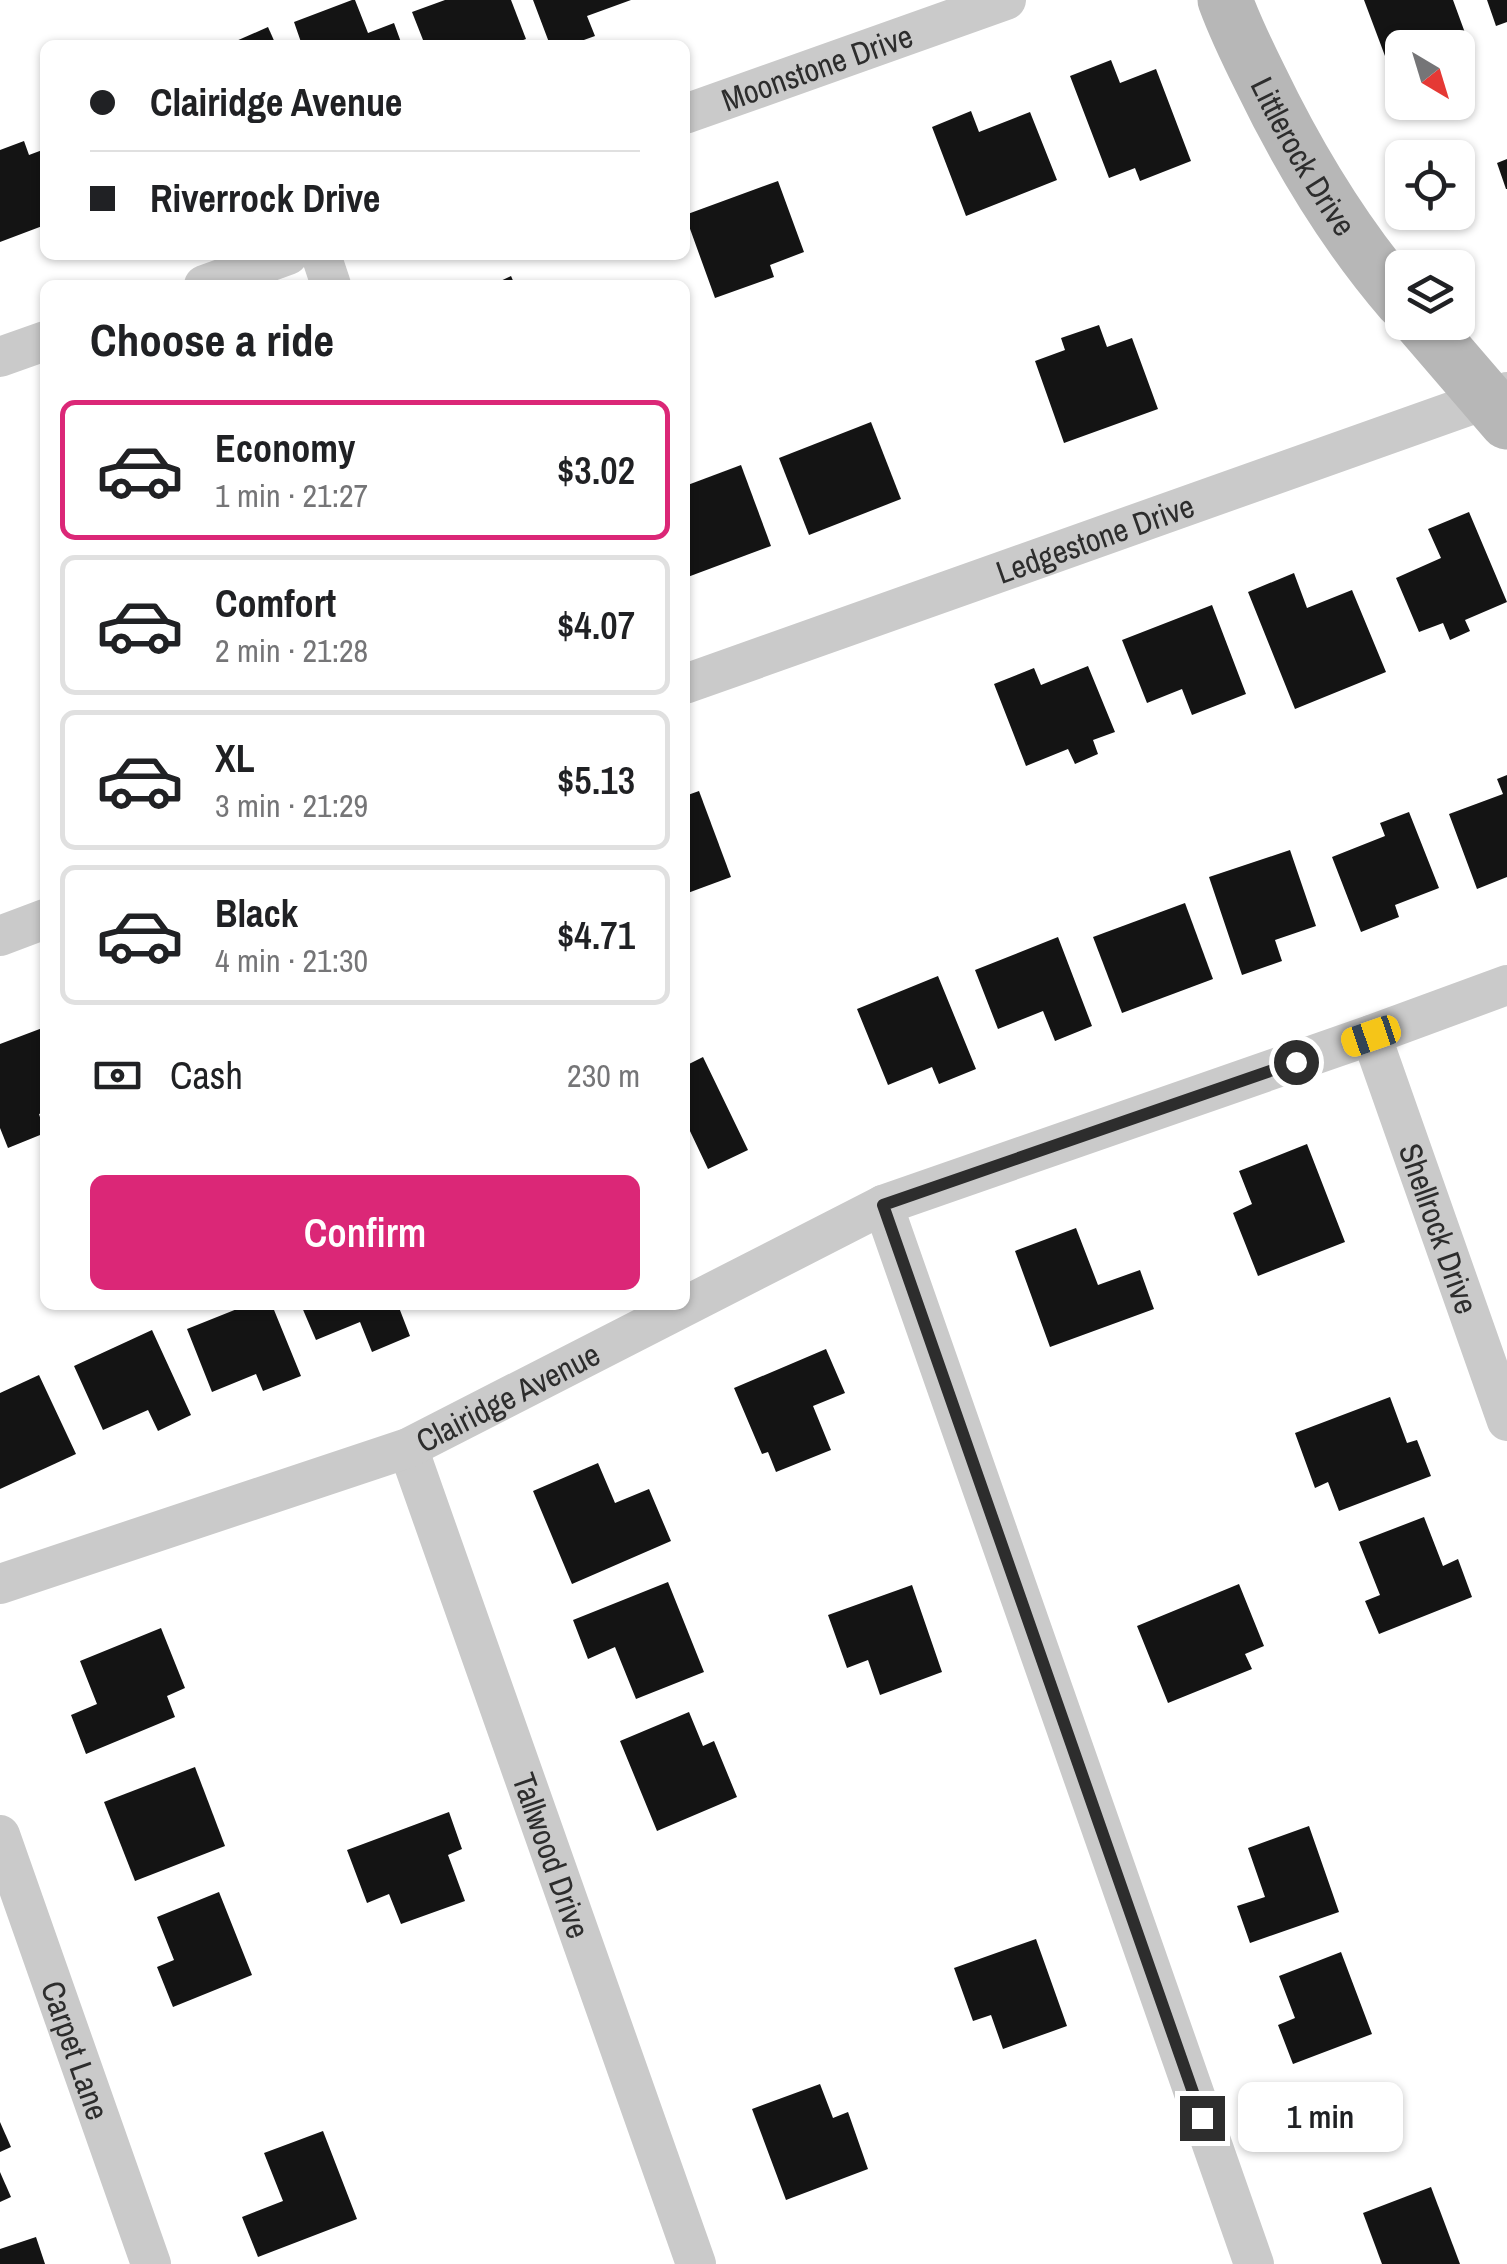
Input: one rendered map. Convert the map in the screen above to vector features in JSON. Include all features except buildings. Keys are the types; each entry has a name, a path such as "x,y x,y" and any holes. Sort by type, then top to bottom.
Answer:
{"street":[{"name":"Moonstone Drive","path":"690,112 1006,0"},
{"name":"Littlerock Drive","path":"1225,0 1270,100 1308,169 1385,280"},
{"path":"218,280 274,260"},
{"path":"1438,340 1501,405"},
{"path":"0,357 40,343"},
{"name":"Ledgestone Drive","path":"690,682 1501,405"},
{"path":"0,936 40,921"},
{"name":"Clairidge Avenue","path":"690,1304 883,1205 1507,985"},
{"name":"Shellrock Drive","path":"1371,1036 1507,1420"},
{"path":"883,1205 1254,2264"},
{"name":"Clairidge Avenue","path":"0,1584 408,1448 678,1310"},
{"name":"Tallwood Drive","path":"408,1448 696,2264"},
{"name":"Carpet Lane","path":"0,1835 152,2264"}],"route":[{"path":"1202,2118 883,1205 1296,1062"}]}
